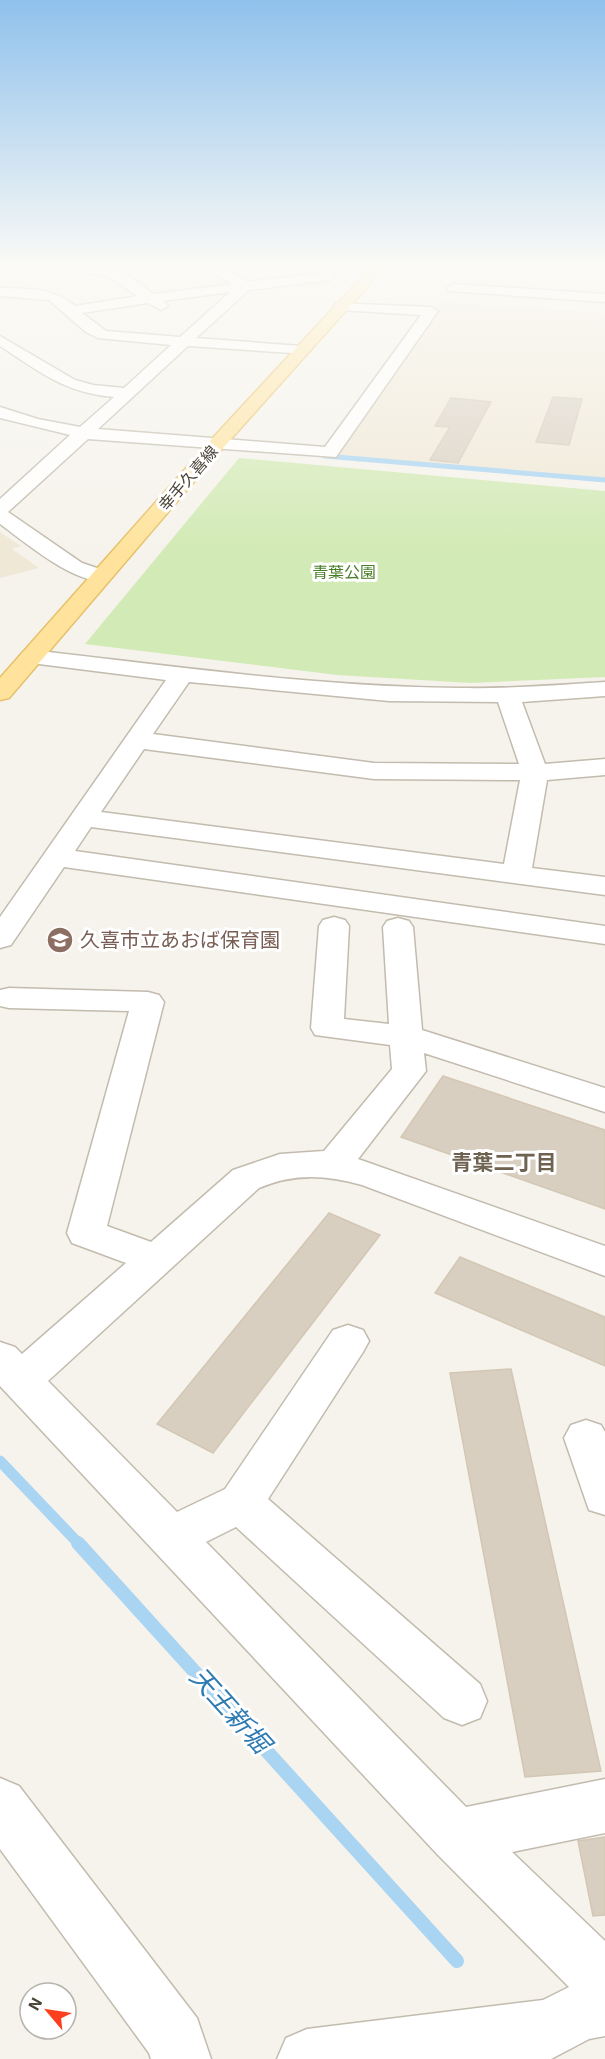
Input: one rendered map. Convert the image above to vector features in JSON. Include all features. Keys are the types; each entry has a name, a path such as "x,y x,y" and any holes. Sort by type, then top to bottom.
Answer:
{"main road":[{"name":"幸手久喜線","path":"0,693 291,362"}],"street":[{"path":"30,362 69,383 92,390 129,393"},
{"path":"0,509 163,362"},
{"path":"0,412 34,423 84,433 330,453 395,362"},
{"path":"0,515 75,567 102,576"},
{"path":"31,657 324,690 452,695 605,689"},
{"path":"0,939 183,673"},
{"path":"507,694 535,772 516,874"},
{"path":"137,740 374,771 535,772 605,767"},
{"path":"82,818 605,886"},
{"path":"55,857 605,935"},
{"path":"334,926 327,1028 406,1036 605,1100"},
{"path":"333,1165 409,1071 398,927"},
{"path":"9,998 148,1002 86,1233 156,1259"},
{"path":"605,1261 372,1175 333,1165 299,1161 274,1166 246,1179 156,1259 11,1369 457,1836 589,1965 605,1995"},
{"path":"171,1538 241,1503 348,1341"},
{"path":"586,1438 605,1496"},
{"path":"241,1503 462,1701"},
{"path":"0,1805 176,2039 181,2059"},
{"path":"457,1836 605,1806"},
{"path":"307,2059 551,2029 579,2012 605,2007"}],"shaded area":[{"path":"400,362 605,362 605,478 336,456"},
{"path":"0,532 21,546 12,549 39,568 0,578"}],"green space":[{"name":"青葉公園","path":"239,458 605,491 605,677 471,683 337,675 85,644"}],"building":[{"path":"553,397 582,399 569,445 536,442"},
{"path":"451,398 491,402 458,463 430,460 450,427 435,426"},
{"path":"443,1076 605,1130 605,1209 401,1137"},
{"path":"329,1213 380,1235 213,1453 157,1424"},
{"path":"460,1257 605,1317 605,1366 435,1293"},
{"path":"511,1369 601,1771 525,1777 450,1373"},
{"path":"605,1837 605,1915 593,1916 578,1841"}],"waterway":[{"path":"325,456 605,480"},
{"name":"天王新堀","path":"0,1461 80,1545"},
{"name":"天王新堀","path":"78,1543 457,1961"}],"place":[{"name":"久喜市立あおば保育園","path":"60,940"}],"district":[{"name":"青葉二丁目","path":"504,1163"}]}
